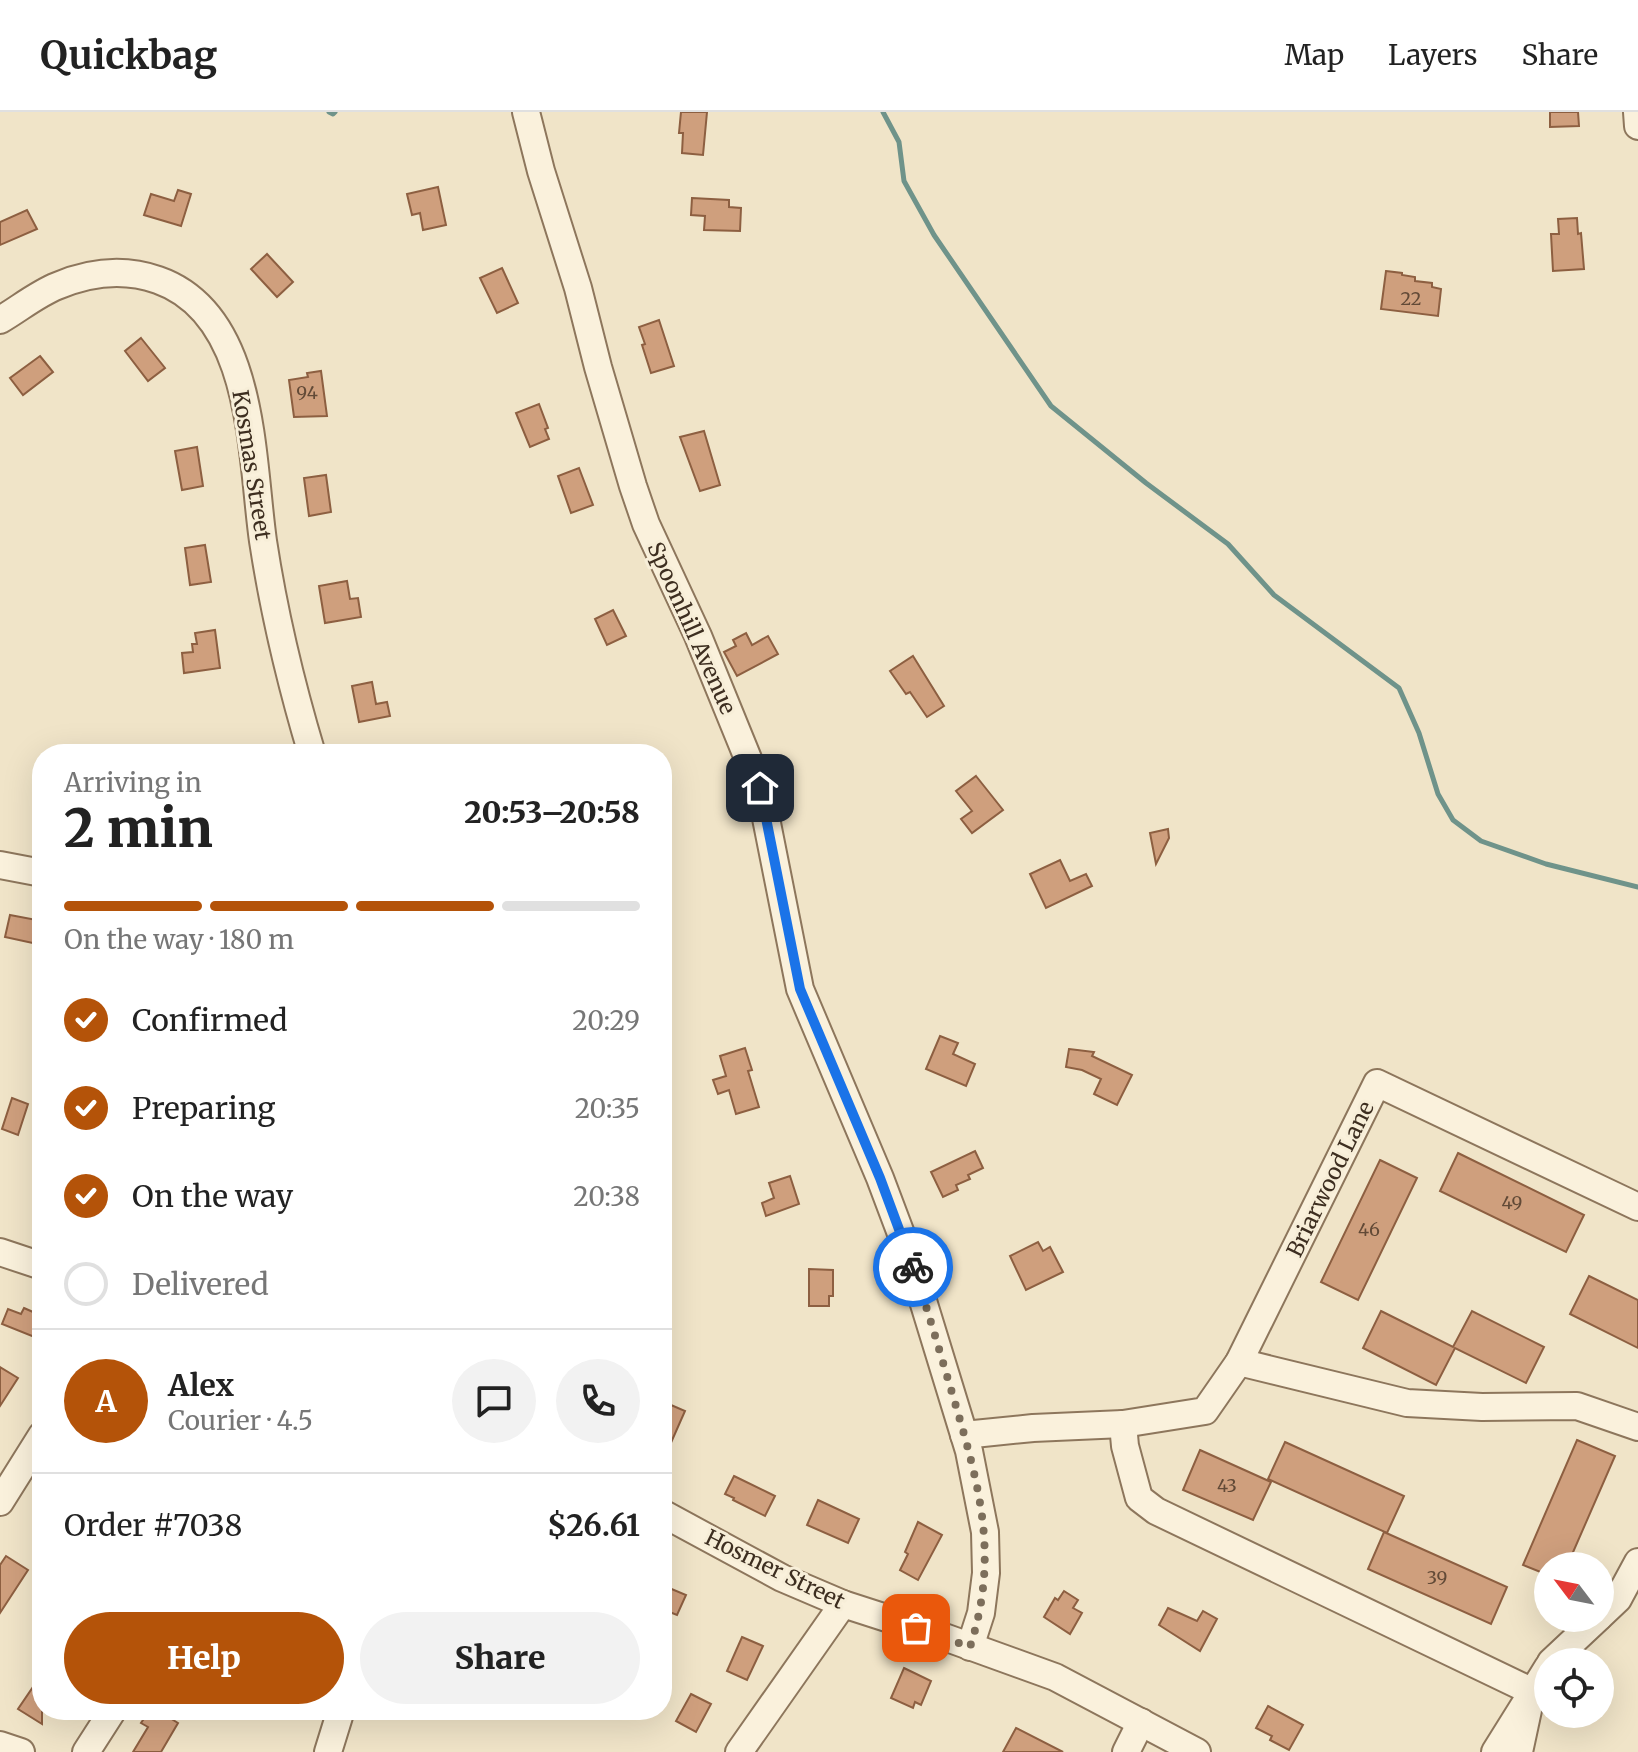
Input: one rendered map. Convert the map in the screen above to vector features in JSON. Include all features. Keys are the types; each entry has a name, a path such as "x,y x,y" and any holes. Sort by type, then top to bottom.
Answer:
{"street":[{"name":"Spoonhill Avenue","path":"526,112 637,499 760,788 800,989 900,1229 964,1435 985,1532 986,1573 981,1613 970,1647"},
{"path":"1637,112 1638,126"},
{"name":"Kosmas Street","path":"0,320 56,286 95,273 141,274 175,286 202,307 227,344 242,389 253,448 263,542 281,638 309,744"},
{"path":"0,865 32,871"},
{"name":"Briarwood Lane","path":"964,1435 1123,1424 1205,1411 1239,1362 1377,1083 1638,1207"},
{"path":"0,1252 32,1263"},
{"path":"1239,1362 1407,1403 1482,1407 1577,1406 1638,1427"},
{"path":"1123,1424 1125,1446 1139,1498 1156,1511 1531,1691"},
{"path":"0,1502 32,1451"},
{"name":"Hosmer Street","path":"672,1518 782,1578 843,1604 1055,1677 1197,1752"},
{"path":"1614,1603 1636,1570"},
{"path":"739,1752 843,1604"},
{"path":"1567,1648 1583,1632"},
{"path":"1495,1752 1534,1687"},
{"path":"1519,1752 1531,1691"},
{"path":"86,1752 107,1720"},
{"path":"328,1752 338,1720"},
{"path":"1126,1752 1141,1722"},
{"path":"0,1745 21,1752"}],"building":[{"path":"681,112 707,112 703,155 682,153 683,133 679,133"},
{"path":"1550,112 1578,112 1579,126 1550,127"},
{"path":"438,187 446,225 423,230 420,213 412,215 407,194"},
{"path":"178,190 191,194 181,226 144,215 151,194 174,201"},
{"path":"692,198 729,200 729,207 741,208 740,231 704,230 705,216 691,215"},
{"path":"27,210 37,229 0,245 0,222"},
{"path":"1577,218 1584,269 1553,271 1551,234 1559,234 1558,219"},
{"path":"267,254 293,282 277,297 251,269"},
{"path":"502,268 518,303 497,313 480,278"},
{"path":"1386,271 1415,277 1415,281 1432,283 1432,287 1441,289 1438,316 1381,309"},
{"path":"659,320 674,366 651,373 639,327"},
{"path":"141,338 165,368 148,381 125,351"},
{"path":"40,356 53,372 23,395 10,378"},
{"path":"321,371 327,416 294,417 289,380"},
{"path":"539,404 549,439 530,447 516,413"},
{"path":"704,431 720,485 700,491 680,437"},
{"path":"197,447 203,486 182,490 175,451"},
{"path":"579,468 593,505 571,513 558,476"},
{"path":"326,475 331,512 309,516 304,478"},
{"path":"205,545 211,582 190,585 185,548"},
{"path":"347,581 350,599 358,598 361,617 325,623 319,586"},
{"path":"613,610 626,636 607,645 595,619"},
{"path":"215,630 220,668 184,673 182,653 193,652 192,644 197,644 195,633"},
{"path":"746,633 752,645 768,636 778,654 737,676 724,652 736,646 733,640"},
{"path":"913,656 944,706 927,717 910,692 906,694 890,671"},
{"path":"372,682 376,704 387,702 390,716 359,722 352,686"},
{"path":"976,776 1003,810 972,833 961,819 972,811 956,791"},
{"path":"1168,829 1169,838 1156,864 1150,833"},
{"path":"1060,860 1070,881 1086,874 1092,886 1046,908 1030,874"},
{"path":"10,915 32,919 32,943 5,937"},
{"path":"940,1036 958,1043 953,1054 975,1064 966,1086 926,1069"},
{"path":"745,1048 759,1107 736,1114 729,1090 718,1094 713,1080 726,1076 720,1056"},
{"path":"1069,1049 1094,1052 1092,1056 1132,1075 1117,1105 1094,1094 1101,1079 1066,1067"},
{"path":"12,1098 28,1104 18,1135 2,1129"},
{"path":"975,1151 983,1168 956,1185 958,1190 943,1197 931,1172"},
{"path":"1458,1153 1584,1215 1566,1252 1440,1191"},
{"path":"1380,1160 1417,1178 1358,1300 1321,1282"},
{"path":"790,1176 799,1204 766,1216 762,1203 774,1198 769,1183"},
{"path":"1038,1242 1043,1251 1050,1247 1063,1272 1026,1290 1010,1256"},
{"path":"809,1269 833,1270 833,1296 829,1296 829,1306 809,1306"},
{"path":"1589,1276 1638,1300 1638,1348 1570,1314"},
{"path":"24,1308 32,1312 32,1336 2,1324 8,1309 21,1314"},
{"path":"1381,1311 1453,1347 1472,1311 1544,1347 1526,1383 1455,1348 1436,1385 1363,1348"},
{"path":"0,1367 18,1378 0,1406"},
{"path":"672,1405 685,1411 672,1440"},
{"path":"1577,1440 1615,1456 1573,1552 1534,1552 1534,1569 1523,1565"},
{"path":"1285,1442 1404,1496 1387,1533 1268,1479"},
{"path":"1200,1450 1271,1482 1253,1520 1183,1490"},
{"path":"734,1476 775,1496 765,1516 725,1494"},
{"path":"818,1500 859,1519 848,1543 807,1525"},
{"path":"918,1522 942,1535 918,1580 900,1570"},
{"path":"1384,1532 1507,1587 1491,1624 1368,1569"},
{"path":"6,1556 28,1570 0,1613 0,1565"},
{"path":"672,1589 686,1595 677,1615 672,1613"},
{"path":"1064,1591 1078,1600 1073,1608 1082,1613 1070,1634 1044,1617 1055,1598 1058,1600"},
{"path":"1168,1608 1197,1621 1203,1611 1217,1619 1200,1651 1159,1625"},
{"path":"742,1637 763,1646 747,1680 727,1671"},
{"path":"904,1668 931,1681 921,1705 915,1702 913,1708 891,1698"},
{"path":"32,1688 32,1718 18,1709"},
{"path":"691,1694 711,1704 696,1732 676,1721"},
{"path":"1268,1706 1303,1725 1289,1750 1256,1728"},
{"path":"143,1720 173,1720 178,1723 161,1752 133,1752 148,1727 141,1723"},
{"path":"1016,1728 1063,1752 1003,1752"}],"waterway":[{"path":"329,112 335,112"},
{"path":"883,112 899,142 904,181 934,235 1051,406 1228,544 1274,595 1399,688 1419,733 1438,794 1453,820 1481,841 1546,864 1638,887"}],"way so far":[{"path":"913,1267 969,1451 985,1532 986,1573 981,1613 970,1647 916,1628"}],"route":[{"path":"760,788 800,989 865,1140 913,1267"}]}
